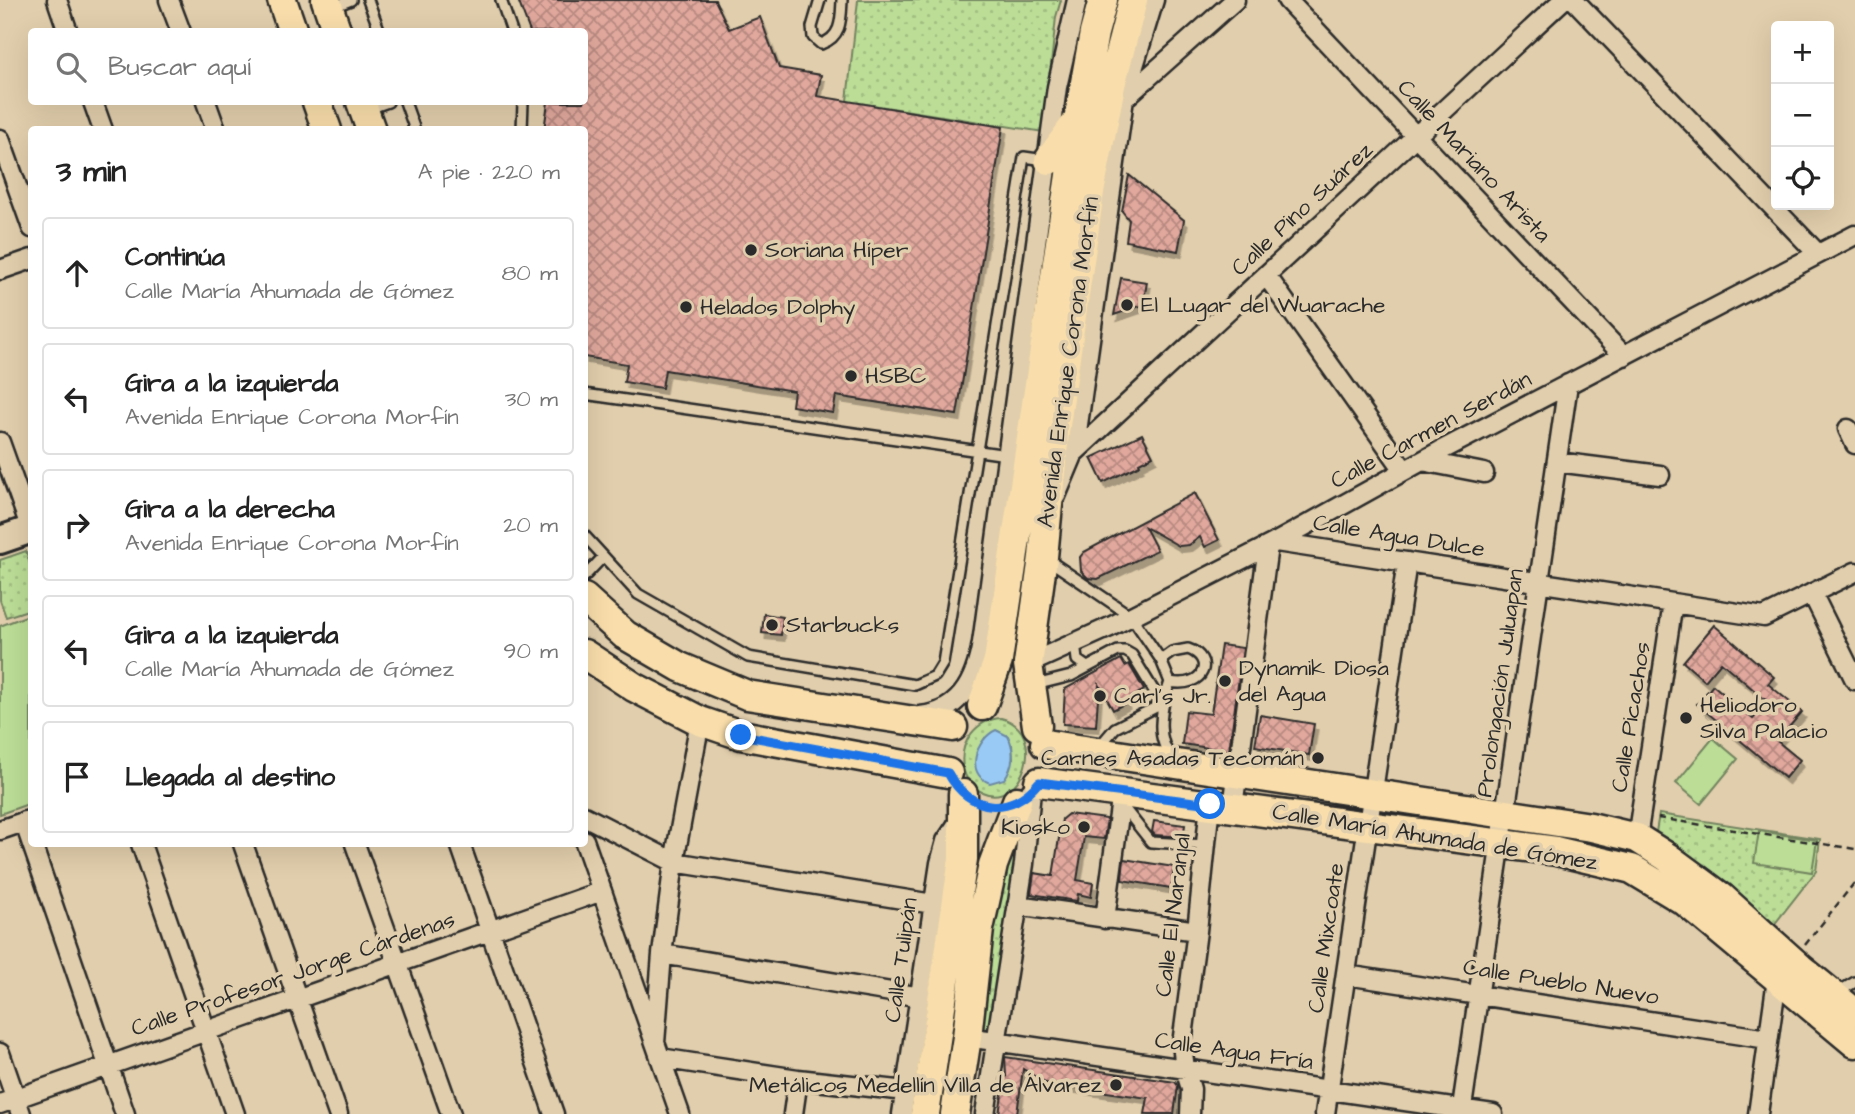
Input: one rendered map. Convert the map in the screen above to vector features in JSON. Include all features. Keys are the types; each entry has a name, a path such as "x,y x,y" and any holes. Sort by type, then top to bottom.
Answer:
{"main road":[{"path":"282,0 292,28"},
{"name":"Avenida Enrique Corona Morfín","path":"955,1114 979,929 993,865 1046,757 1029,675 1053,449 1102,112 1094,33 1103,0"},
{"name":"Avenida Enrique Corona Morfín","path":"982,706 998,661 1020,527 1102,112 1133,0"},
{"path":"318,105 326,126"},
{"path":"1049,160 1102,112"},
{"path":"1002,494 1020,527"},
{"path":"588,602 625,635 680,667 747,695 953,727"},
{"path":"588,657 634,687 700,721 741,735 989,806 1003,805 1029,792"},
{"path":"925,1114 963,859 957,795 944,757 946,741 953,727 971,710 997,704 1013,707 1027,715 1041,735"},
{"name":"Calle María Ahumada de Gómez","path":"1041,735 1095,752 1373,795 1591,827 1639,827 1721,897 1785,970 1855,1043"},
{"name":"Calle María Ahumada de Gómez","path":"1029,792 1221,805 1556,851 1632,869 1685,901 1785,970 1848,997"}],"street":[{"path":"57,0 67,28"},
{"path":"169,0 180,28"},
{"path":"884,716 935,714 950,706 965,691 978,666 1057,87 1077,0"},
{"path":"1047,515 1074,453 1102,112 1154,0"},
{"path":"1102,112 1235,0"},
{"name":"Calle Mariano Arista","path":"1287,0 1624,356"},
{"name":"Calle Pino Suárez","path":"1074,453 1563,0"},
{"path":"1574,0 1818,254"},
{"path":"94,105 102,126"},
{"path":"207,105 215,126"},
{"path":"0,139 28,217"},
{"name":"Calle Carmen Serdán","path":"1029,675 1075,643 1272,544 1404,470 1855,235"},
{"path":"0,270 28,260"},
{"path":"1266,275 1404,470"},
{"name":"Prolongación Juluapan","path":"1461,1112 1568,384"},
{"path":"0,442 28,521"},
{"path":"1422,461 1484,472"},
{"path":"1557,462 1660,475"},
{"path":"0,540 28,531"},
{"name":"Calle Agua Dulce","path":"1272,544 1764,617 1812,593"},
{"name":"Calle El Naranjal","path":"1190,1114 1192,1101 1182,1044 1206,845 1237,772 1272,544"},
{"name":"Calle Mixcoate","path":"1325,1114 1407,562"},
{"path":"1855,572 1812,593 1855,680"},
{"name":"Calle Picachos","path":"1639,827 1673,603"},
{"path":"984,636 998,661"},
{"path":"658,1050 662,954 674,862 700,721"},
{"name":"Avenida Enrique Corona Morfín","path":"985,1114 1024,864 1029,792"},
{"name":"Calle Tulipán","path":"902,1114 940,863 957,795"},
{"path":"1105,919 1121,798"},
{"path":"588,818 674,862 933,904"},
{"path":"0,830 28,820"},
{"path":"37,847 125,1114"},
{"path":"142,847 236,1114"},
{"path":"244,847 338,1114"},
{"path":"356,847 451,1114"},
{"path":"461,847 554,1114"},
{"path":"586,847 680,1114"},
{"name":"Calle Profesor Jorge Cárdenas","path":"12,1105 108,1065 602,891"},
{"path":"1017,905 1197,932"},
{"path":"662,954 921,998"},
{"path":"1758,1114 1768,1039 1785,970"},
{"name":"Calle Pueblo Nuevo","path":"1346,975 1768,1039"},
{"name":"Calle Agua Fría","path":"967,1037 1461,1112 1493,1114"},
{"path":"658,1050 797,1079 906,1091"},
{"path":"0,1053 12,1105"},
{"path":"793,1114 797,1079"}],"lane":[{"path":"368,0 378,28"},
{"path":"501,0 511,28"},
{"path":"820,0 812,27 813,37 821,44 832,40 840,28 842,0"},
{"path":"406,105 414,126"},
{"path":"522,126 523,105"},
{"path":"588,540 638,594 748,657 915,685 935,676 943,663 1024,157 1049,160"},
{"path":"588,395 1007,455"},
{"path":"588,573 603,557"},
{"path":"1043,557 1131,616 1161,660 1170,682 1162,704 1163,740 1165,750 1178,764"},
{"path":"1075,643 1077,660 1087,667"},
{"path":"1161,660 1172,652 1188,649 1201,660 1202,671 1195,681 1182,684 1170,682"},
{"path":"1029,675 1071,676 1118,651 1125,651 1132,655 1162,704"},
{"path":"1095,752 1115,728 1162,704"},
{"path":"1121,798 1151,842 1206,845"}],"path":[{"path":"1639,827 1855,849"},
{"path":"1785,970 1855,882"}],"green space":[{"path":"858,0 1061,0 1056,17 1044,132 847,101"},
{"path":"26,551 28,557 28,610 6,617 0,600 0,560"},
{"path":"28,615 28,804 0,814 0,626"},
{"path":"1001,718 1016,726 1024,738 1027,752 1025,767 1019,780 1009,790 996,795 982,792 972,785 964,771 962,758 971,734 992,720","holes":["985,738 1012,745 1013,758 978,750"]},
{"path":"1713,738 1738,759 1701,804 1676,783"},
{"path":"1659,814 1820,839 1816,871 1773,926 1655,838"},
{"path":"1759,831 1817,840 1812,872 1754,863"},
{"path":"1016,839 1022,840 988,1033 975,1031 987,935 1011,843"}],"water":[{"path":"996,730 1008,736 1012,758 1004,779 990,783 982,779 977,772 976,756 983,741"}],"building":[{"name":"Soriana Híper","path":"518,0 715,0 729,29 760,17 779,68 821,75 817,96 1003,127 957,415 836,396 833,413 792,406 794,391 665,370 662,388 624,382 627,364 588,358 588,126 545,126 548,105 588,105 588,28 528,28"},
{"path":"1129,175 1184,220 1178,251 1126,241 1129,220 1122,211"},
{"path":"1121,278 1147,282 1143,305 1114,315"},
{"path":"1142,434 1153,456 1103,483 1091,458"},
{"path":"1195,493 1219,540 1205,547 1200,537 1189,545 1179,546 1145,527 1157,550 1098,579 1088,578 1081,571 1080,557 1084,552"},
{"name":"Starbucks","path":"764,614 783,617 781,635 762,633"},
{"path":"1714,625 1774,677 1768,684 1802,712 1777,741 1800,760 1785,778 1697,704 1713,685 1753,719 1768,702 1721,662 1705,681 1683,662"},
{"path":"1221,645 1243,648 1229,751 1182,744 1186,711 1211,714"},
{"name":"Carl's Jr.","path":"1121,659 1125,666 1129,664 1144,690 1113,710 1099,684 1096,726 1063,724 1065,689"},
{"path":"1260,715 1314,724 1309,755 1255,746"},
{"path":"1068,814 1107,819 1104,839 1084,837 1077,880 1093,883 1091,897 1078,894 1077,901 1031,894 1034,873 1053,876 1062,819"},
{"path":"1154,821 1185,825 1183,837 1155,835 1152,832"},
{"path":"1124,859 1174,867 1171,888 1122,880"},
{"name":"Metálicos Medellín Villa de Álvarez","path":"1005,1057 1175,1082 1178,1086 1174,1114 1145,1114 1148,1098 1045,1083 1023,1069 1017,1114 999,1114 1006,1076"}],"place":[{"name":"Soriana Híper","path":"751,250"},
{"name":"El Lugar del Wuarache","path":"1127,305"},
{"name":"Helados Dolphy","path":"686,307"},
{"name":"HSBC","path":"851,376"},
{"name":"Starbucks","path":"772,625"},
{"name":"Dynamik Diosa del Agua","path":"1225,681"},
{"name":"Carl's Jr.","path":"1100,696"},
{"name":"Heliodoro Silva Palacio","path":"1686,718"},
{"name":"Carnes Asadas Tecomán","path":"1318,758"},
{"name":"Kiosko","path":"1084,827"},
{"name":"Metálicos Medellín Villa de Álvarez","path":"1116,1085"}],"route":[{"path":"741,735 948,773 963,794 975,802 989,806 1017,801 1031,792 1039,782 1210,804"}]}
